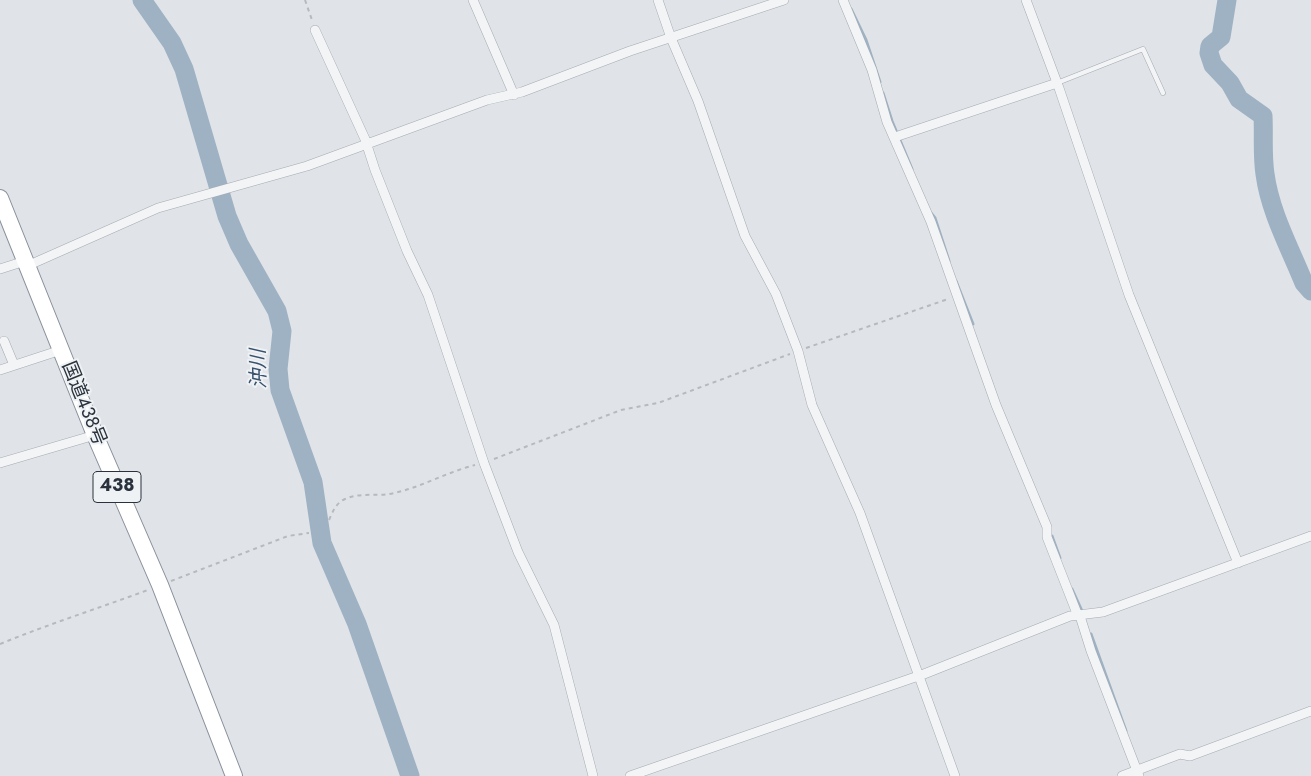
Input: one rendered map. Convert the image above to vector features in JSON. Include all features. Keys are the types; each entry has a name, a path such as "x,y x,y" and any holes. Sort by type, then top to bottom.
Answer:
{"highway":[{"name":"国道438号","path":"0,198 95,435 160,585 234,776"}],"street":[{"path":"473,0 514,95"},
{"path":"658,0 671,38 698,101 745,236 776,294 798,351 812,405 860,514 920,675 955,776"},
{"path":"0,269 26,264 158,208 307,166 487,100 514,95 630,51 784,0"},
{"path":"843,0 872,70 887,122 898,136 999,412 1033,490 1046,527 1047,537 1139,770"},
{"path":"1026,0 1057,83 1129,296 1238,564"},
{"path":"315,30 366,144 407,251 428,295 484,463 518,552 554,625 593,776"},
{"path":"898,136 1057,83"},
{"path":"4,341 14,365"},
{"path":"0,370 61,350"},
{"path":"0,463 95,435"},
{"path":"630,776 920,675 1070,616 1103,612 1311,536"},
{"path":"1122,776 1180,754 1190,756 1311,711"}],"lane":[{"path":"1057,83 1143,48 1163,94"}],"path":[{"path":"305,0 315,30"},
{"path":"329,520 335,506 354,495 396,493 444,474 484,463 621,410 658,403 798,351 958,296"},
{"path":"0,644 288,536 309,533"}],"waterway":[{"name":"沖川","path":"142,0 172,43 184,69 227,216 239,244 277,311 282,331 278,369 280,390 313,482 322,543 357,624 410,776"},
{"path":"1227,0 1221,37 1210,46 1209,53 1213,65 1230,83 1239,99 1263,116 1264,167 1271,202 1304,283 1311,291"},
{"path":"851,9 866,40 880,82"},
{"path":"883,93 892,121 912,169"},
{"path":"931,213 935,218 949,261"},
{"path":"956,281 973,324"},
{"path":"1052,536 1060,558"},
{"path":"1072,589 1082,611"},
{"path":"1091,634 1126,731"}]}
